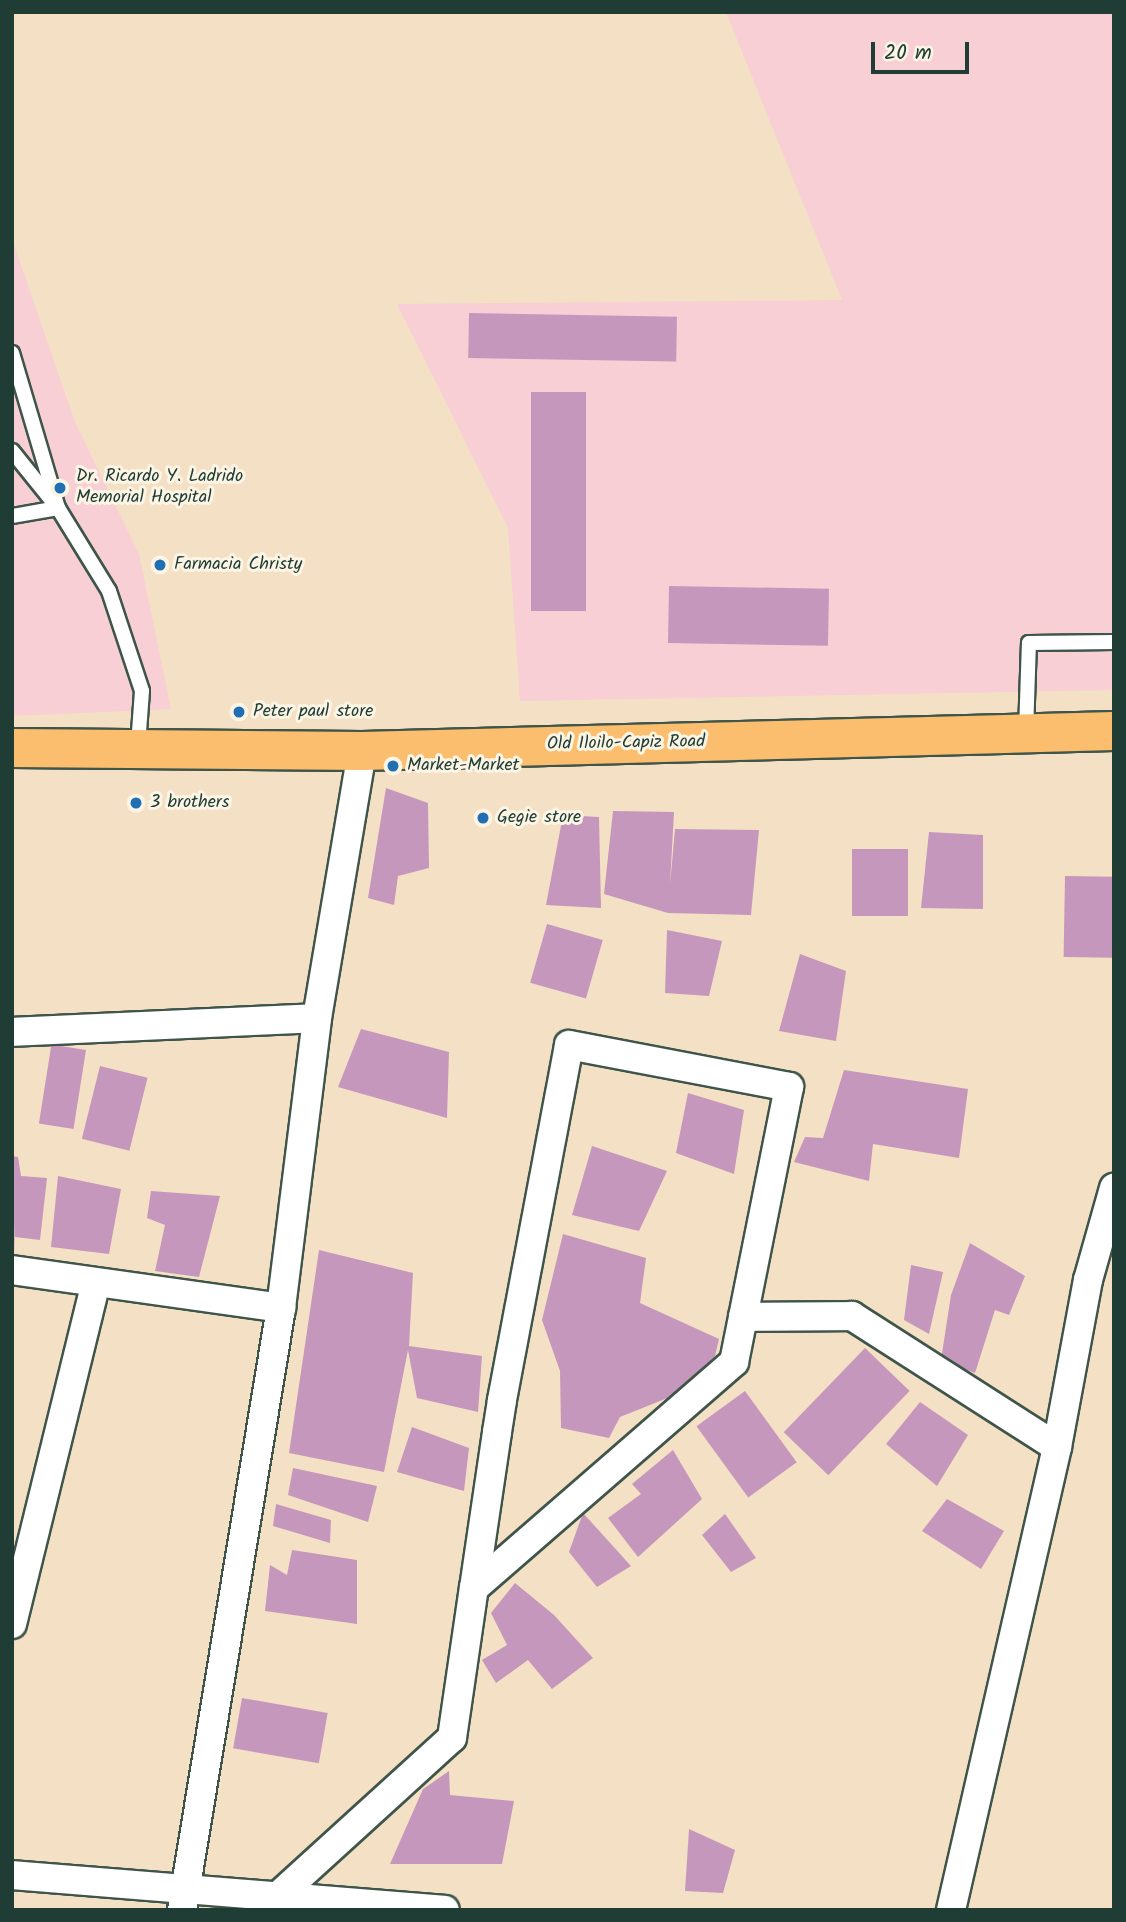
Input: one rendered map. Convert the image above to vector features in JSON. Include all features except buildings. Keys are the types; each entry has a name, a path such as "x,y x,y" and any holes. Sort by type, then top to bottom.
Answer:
{"main road":[{"name":"Old Iloilo-Capiz Road","path":"12,748 362,751 1114,732"}],"street":[{"path":"185,1900 281,1308 317,1018 362,751"},
{"path":"12,1032 317,1018"},
{"path":"277,1898 452,1738 474,1588 502,1400 569,1045 789,1087 734,1362 474,1588"},
{"path":"951,1910 1057,1447 1088,1280 1114,1188"},
{"path":"12,1270 281,1308"},
{"path":"12,1624 96,1283"},
{"path":"743,1317 852,1316 1057,1447"},
{"path":"12,1875 185,1900 277,1898 445,1910"}],"lane":[{"path":"12,353 58,508"},
{"path":"12,452 58,508 109,591 142,691 137,749"},
{"path":"12,516 58,508"},
{"path":"1026,734 1029,643 1114,642"}],"shaded area":[{"path":"726,12 1114,12 1114,690 520,701 508,528 397,304 842,300"},
{"name":"Dr. Ricardo Y. Ladrido Memorial Hospital","path":"12,239 75,422 139,554 171,709 12,716"}],"place":[{"name":"Dr. Ricardo Y. Ladrido Memorial Hospital","path":"60,488"},
{"name":"Farmacia Christy","path":"160,565"},
{"name":"Peter paul store","path":"239,712"},
{"name":"Market-Market","path":"393,766"},
{"name":"3 brothers","path":"136,803"},
{"name":"Gegie store","path":"483,818"}]}
